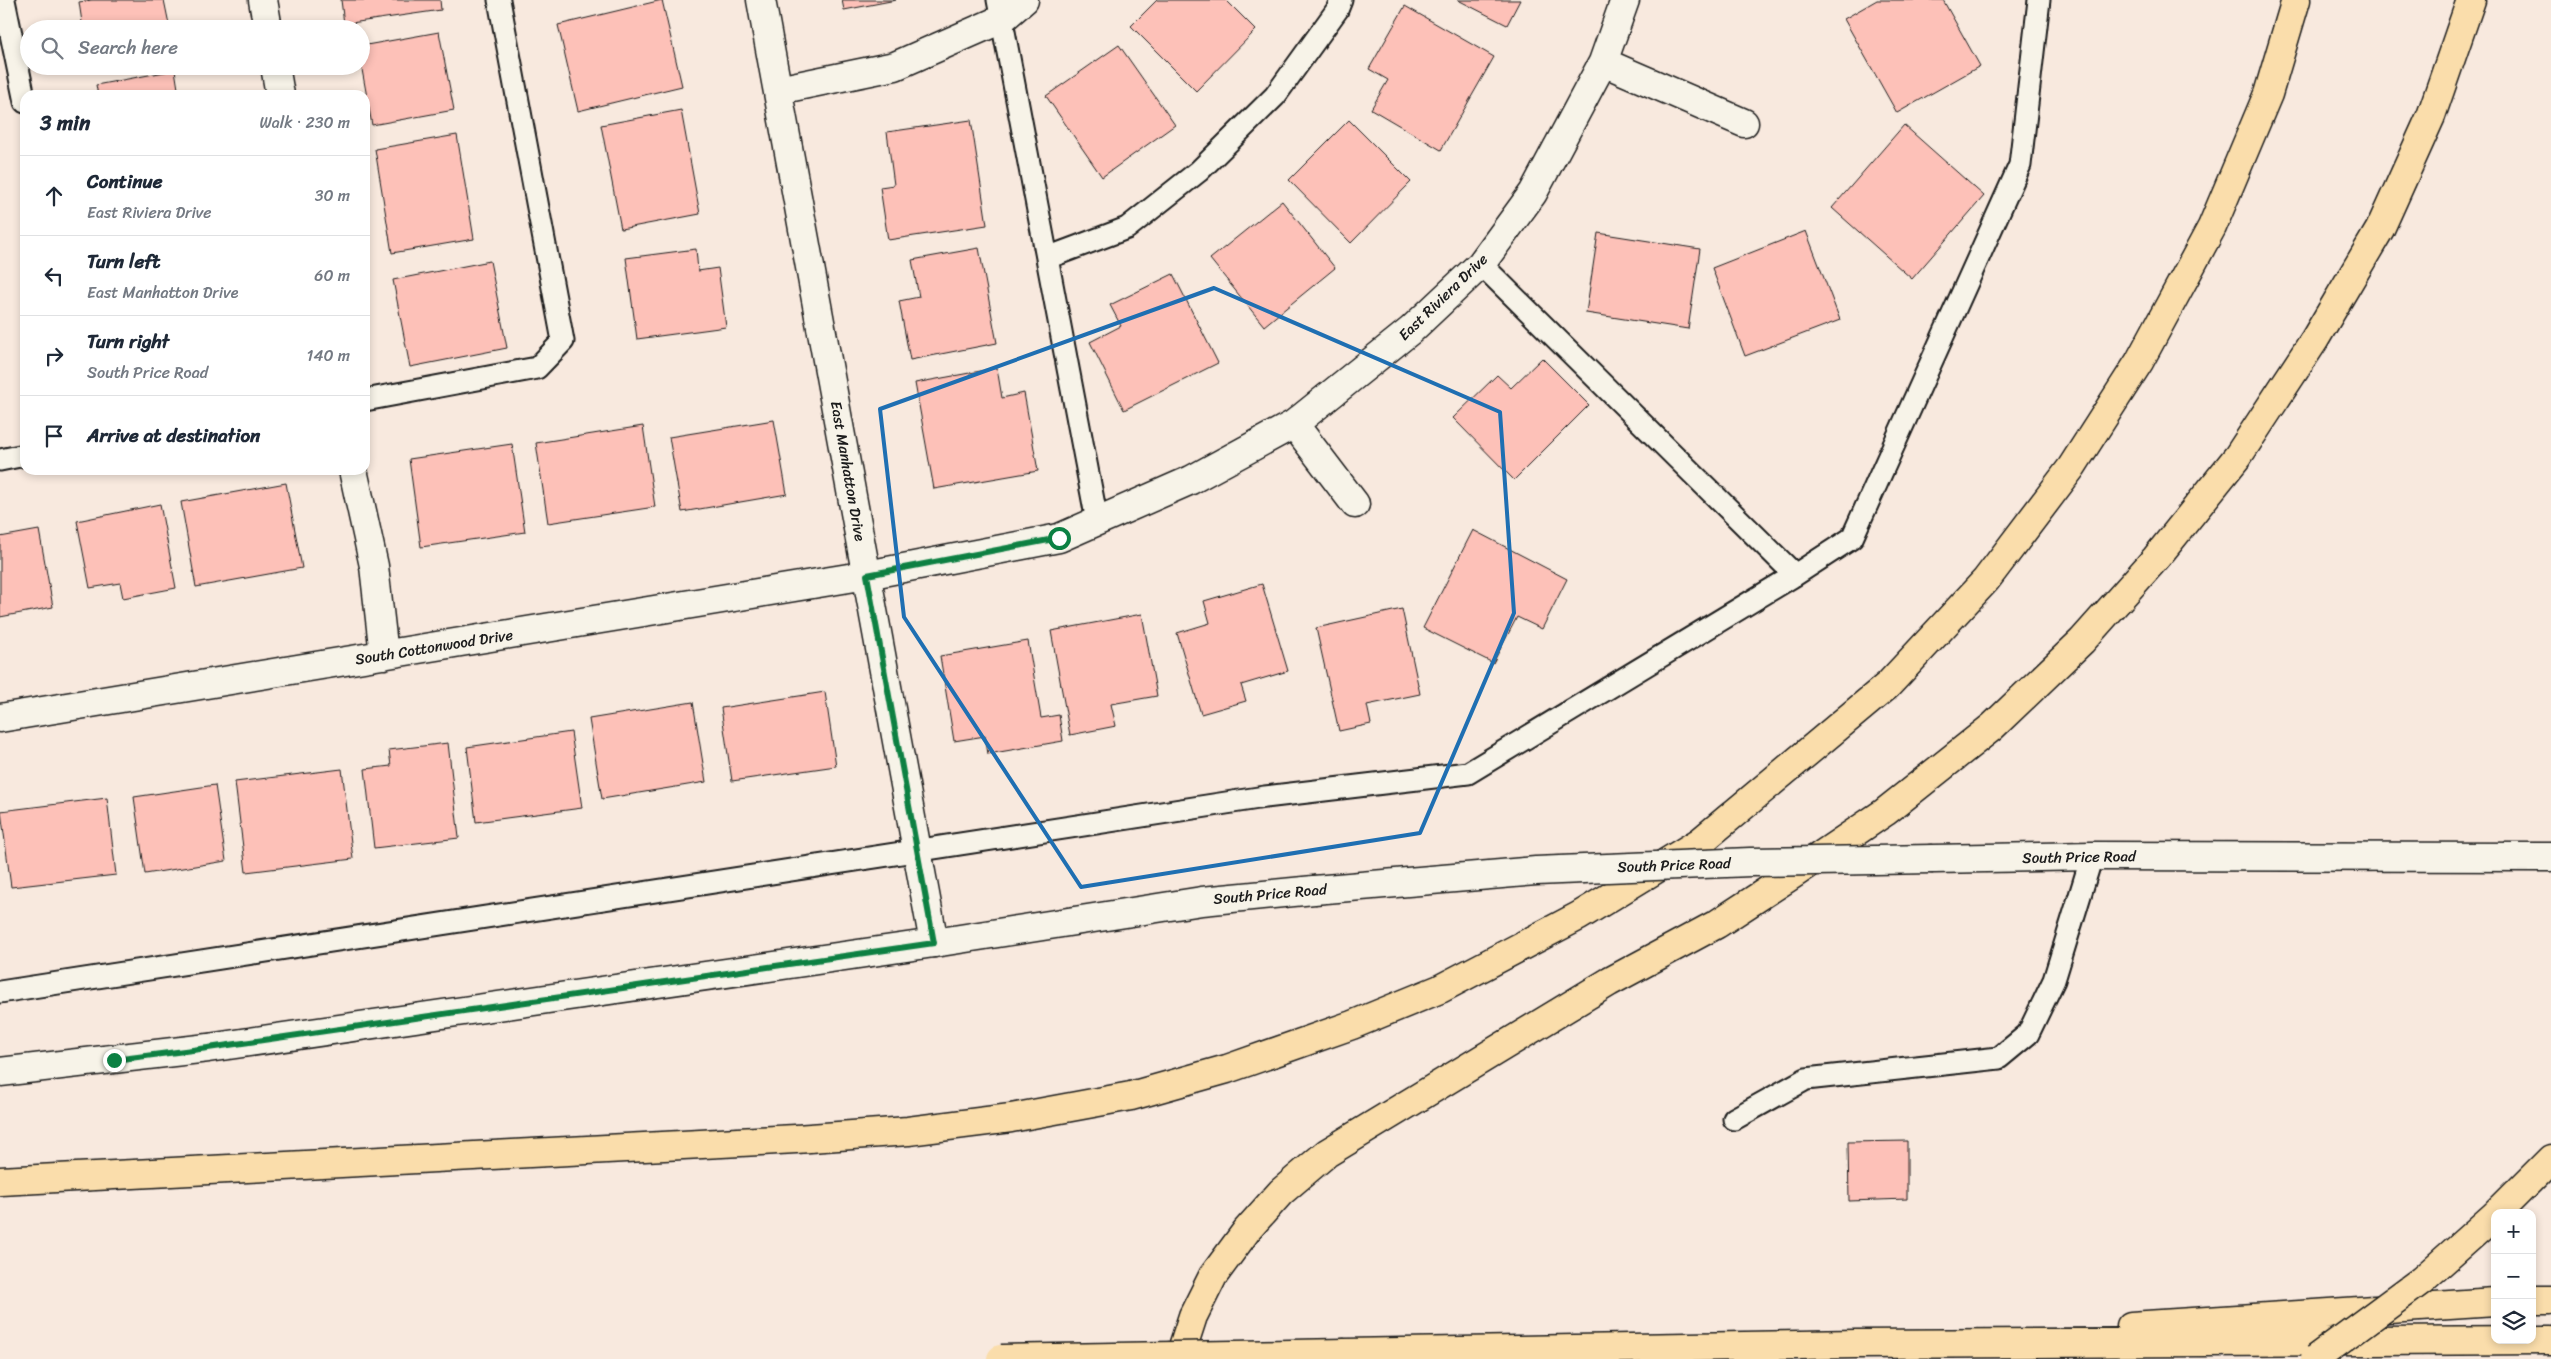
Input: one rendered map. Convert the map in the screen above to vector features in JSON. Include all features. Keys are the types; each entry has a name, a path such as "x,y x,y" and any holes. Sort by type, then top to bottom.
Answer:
{"highway":[{"path":"0,1180 786,1140 908,1131 1011,1118 1131,1096 1228,1069 1352,1025 1440,989 1515,951 1580,916 1700,842 1888,685 1986,580 2072,468 2140,362 2208,236 2268,94 2296,0"},
{"path":"1179,1359 1193,1316 1213,1276 1247,1230 1281,1192 1327,1153 1609,982 1717,924 1812,862 1885,812 1992,727 2082,641 2156,558 2238,456 2315,339 2380,229 2431,116 2471,0"},
{"path":"2502,1209 2551,1159"},
{"path":"2314,1359 2422,1280 2491,1220"},
{"path":"2536,1300 2551,1300"},
{"path":"1856,1344 2491,1302"},
{"path":"2536,1340 2551,1340"},
{"path":"1001,1359 1856,1344 2491,1341"}],"street":[{"path":"262,0 266,20"},
{"name":"East Manhatton Drive","path":"761,0 934,943"},
{"path":"778,90 895,66 1000,10 1024,0"},
{"name":"East Riviera Drive","path":"867,575 1059,538 1191,480 1294,424 1411,330 1481,264 1533,193 1603,62 1625,0"},
{"path":"1603,62 1744,123"},
{"path":"277,75 279,90"},
{"path":"1294,424 1355,504"},
{"path":"353,475 374,566 384,655"},
{"name":"South Cottonwood Drive","path":"0,718 867,575"},
{"name":"South Price Road","path":"0,1072 208,1048 934,943 1202,901 1314,890 1545,871 1750,862 2092,856 2551,857"}],"lane":[{"path":"4,0 23,90"},
{"path":"370,399 537,368 563,341 499,0"},
{"path":"1047,258 1127,228 1199,172 1275,96 1337,10 1341,0"},
{"path":"0,992 917,849 1265,797 1468,773 1795,575 1852,538 2020,165 2039,0"},
{"path":"1000,10 1097,521"},
{"path":"1481,264 1795,575"},
{"path":"0,460 20,456"},
{"path":"1734,1119 1806,1079 1999,1058 2028,1034 2054,980 2092,856"}],"highlighted area":[{"path":"1214,288 1500,412 1514,613 1420,833 1081,887 904,617 880,409"}],"building":[{"path":"92,0 164,0 168,20 82,20 79,2"},
{"path":"341,0 440,0 441,10 370,20 344,20"},
{"path":"662,0 682,86 578,111 558,25"},
{"path":"842,0 896,0 844,10"},
{"path":"1157,0 1226,0 1256,30 1196,91 1131,26"},
{"path":"1458,0 1520,0 1507,25"},
{"path":"1877,0 1943,0 1980,66 1897,113 1844,19"},
{"path":"1405,6 1494,57 1441,150 1371,109 1388,80 1369,69"},
{"path":"439,32 454,110 372,125 370,90 366,90 363,75 370,75 370,44"},
{"path":"1119,45 1175,125 1102,177 1046,96"},
{"path":"149,75 176,75 178,90 97,90 96,85"},
{"path":"681,110 700,214 621,229 601,125"},
{"path":"971,120 987,225 888,240 880,187 894,185 887,132"},
{"path":"1349,120 1411,182 1351,243 1289,180"},
{"path":"1904,125 1984,196 1912,279 1832,208"},
{"path":"457,135 474,239 392,253 375,149"},
{"path":"1282,201 1335,268 1264,326 1210,259"},
{"path":"1806,231 1840,320 1745,356 1712,268"},
{"path":"1598,233 1700,249 1688,329 1586,313"},
{"path":"979,248 997,343 910,360 899,301 919,297 912,260"},
{"path":"696,249 698,271 718,268 726,327 637,339 626,258"},
{"path":"490,261 507,348 410,367 393,280"},
{"path":"1173,274 1218,363 1124,410 1090,342 1121,326 1110,305"},
{"path":"1542,358 1589,405 1514,480 1453,418 1497,375 1511,388"},
{"path":"997,368 1002,398 1024,393 1038,471 934,489 915,383"},
{"path":"774,420 787,494 682,512 669,437"},
{"path":"643,426 655,507 548,523 536,443"},
{"path":"512,444 525,532 421,547 409,459"},
{"path":"286,483 302,568 196,587 181,502"},
{"path":"160,504 176,588 123,598 120,583 90,588 77,521"},
{"path":"39,530 53,607 0,617 0,537"},
{"path":"1473,530 1567,579 1542,629 1517,617 1493,663 1423,628"},
{"path":"1262,584 1288,671 1241,685 1246,701 1201,714 1177,633 1210,623 1204,601"},
{"path":"1402,609 1420,694 1367,705 1371,724 1339,731 1316,628"},
{"path":"1142,614 1157,696 1111,704 1116,726 1070,735 1051,631"},
{"path":"1028,641 1041,718 1059,715 1063,741 988,754 985,736 954,741 940,656"},
{"path":"825,692 836,766 732,781 721,708"},
{"path":"693,702 706,782 602,799 589,719"},
{"path":"571,732 582,808 476,822 467,747"},
{"path":"448,743 459,838 374,848 365,769 391,766 389,750"},
{"path":"342,769 353,859 246,872 235,782"},
{"path":"215,785 226,861 145,874 134,797"},
{"path":"107,798 116,875 11,887 1,811"},
{"path":"1907,1141 1907,1199 1849,1201 1848,1142"}],"route":[{"path":"114,1060 934,943 867,575 1059,538"}]}
